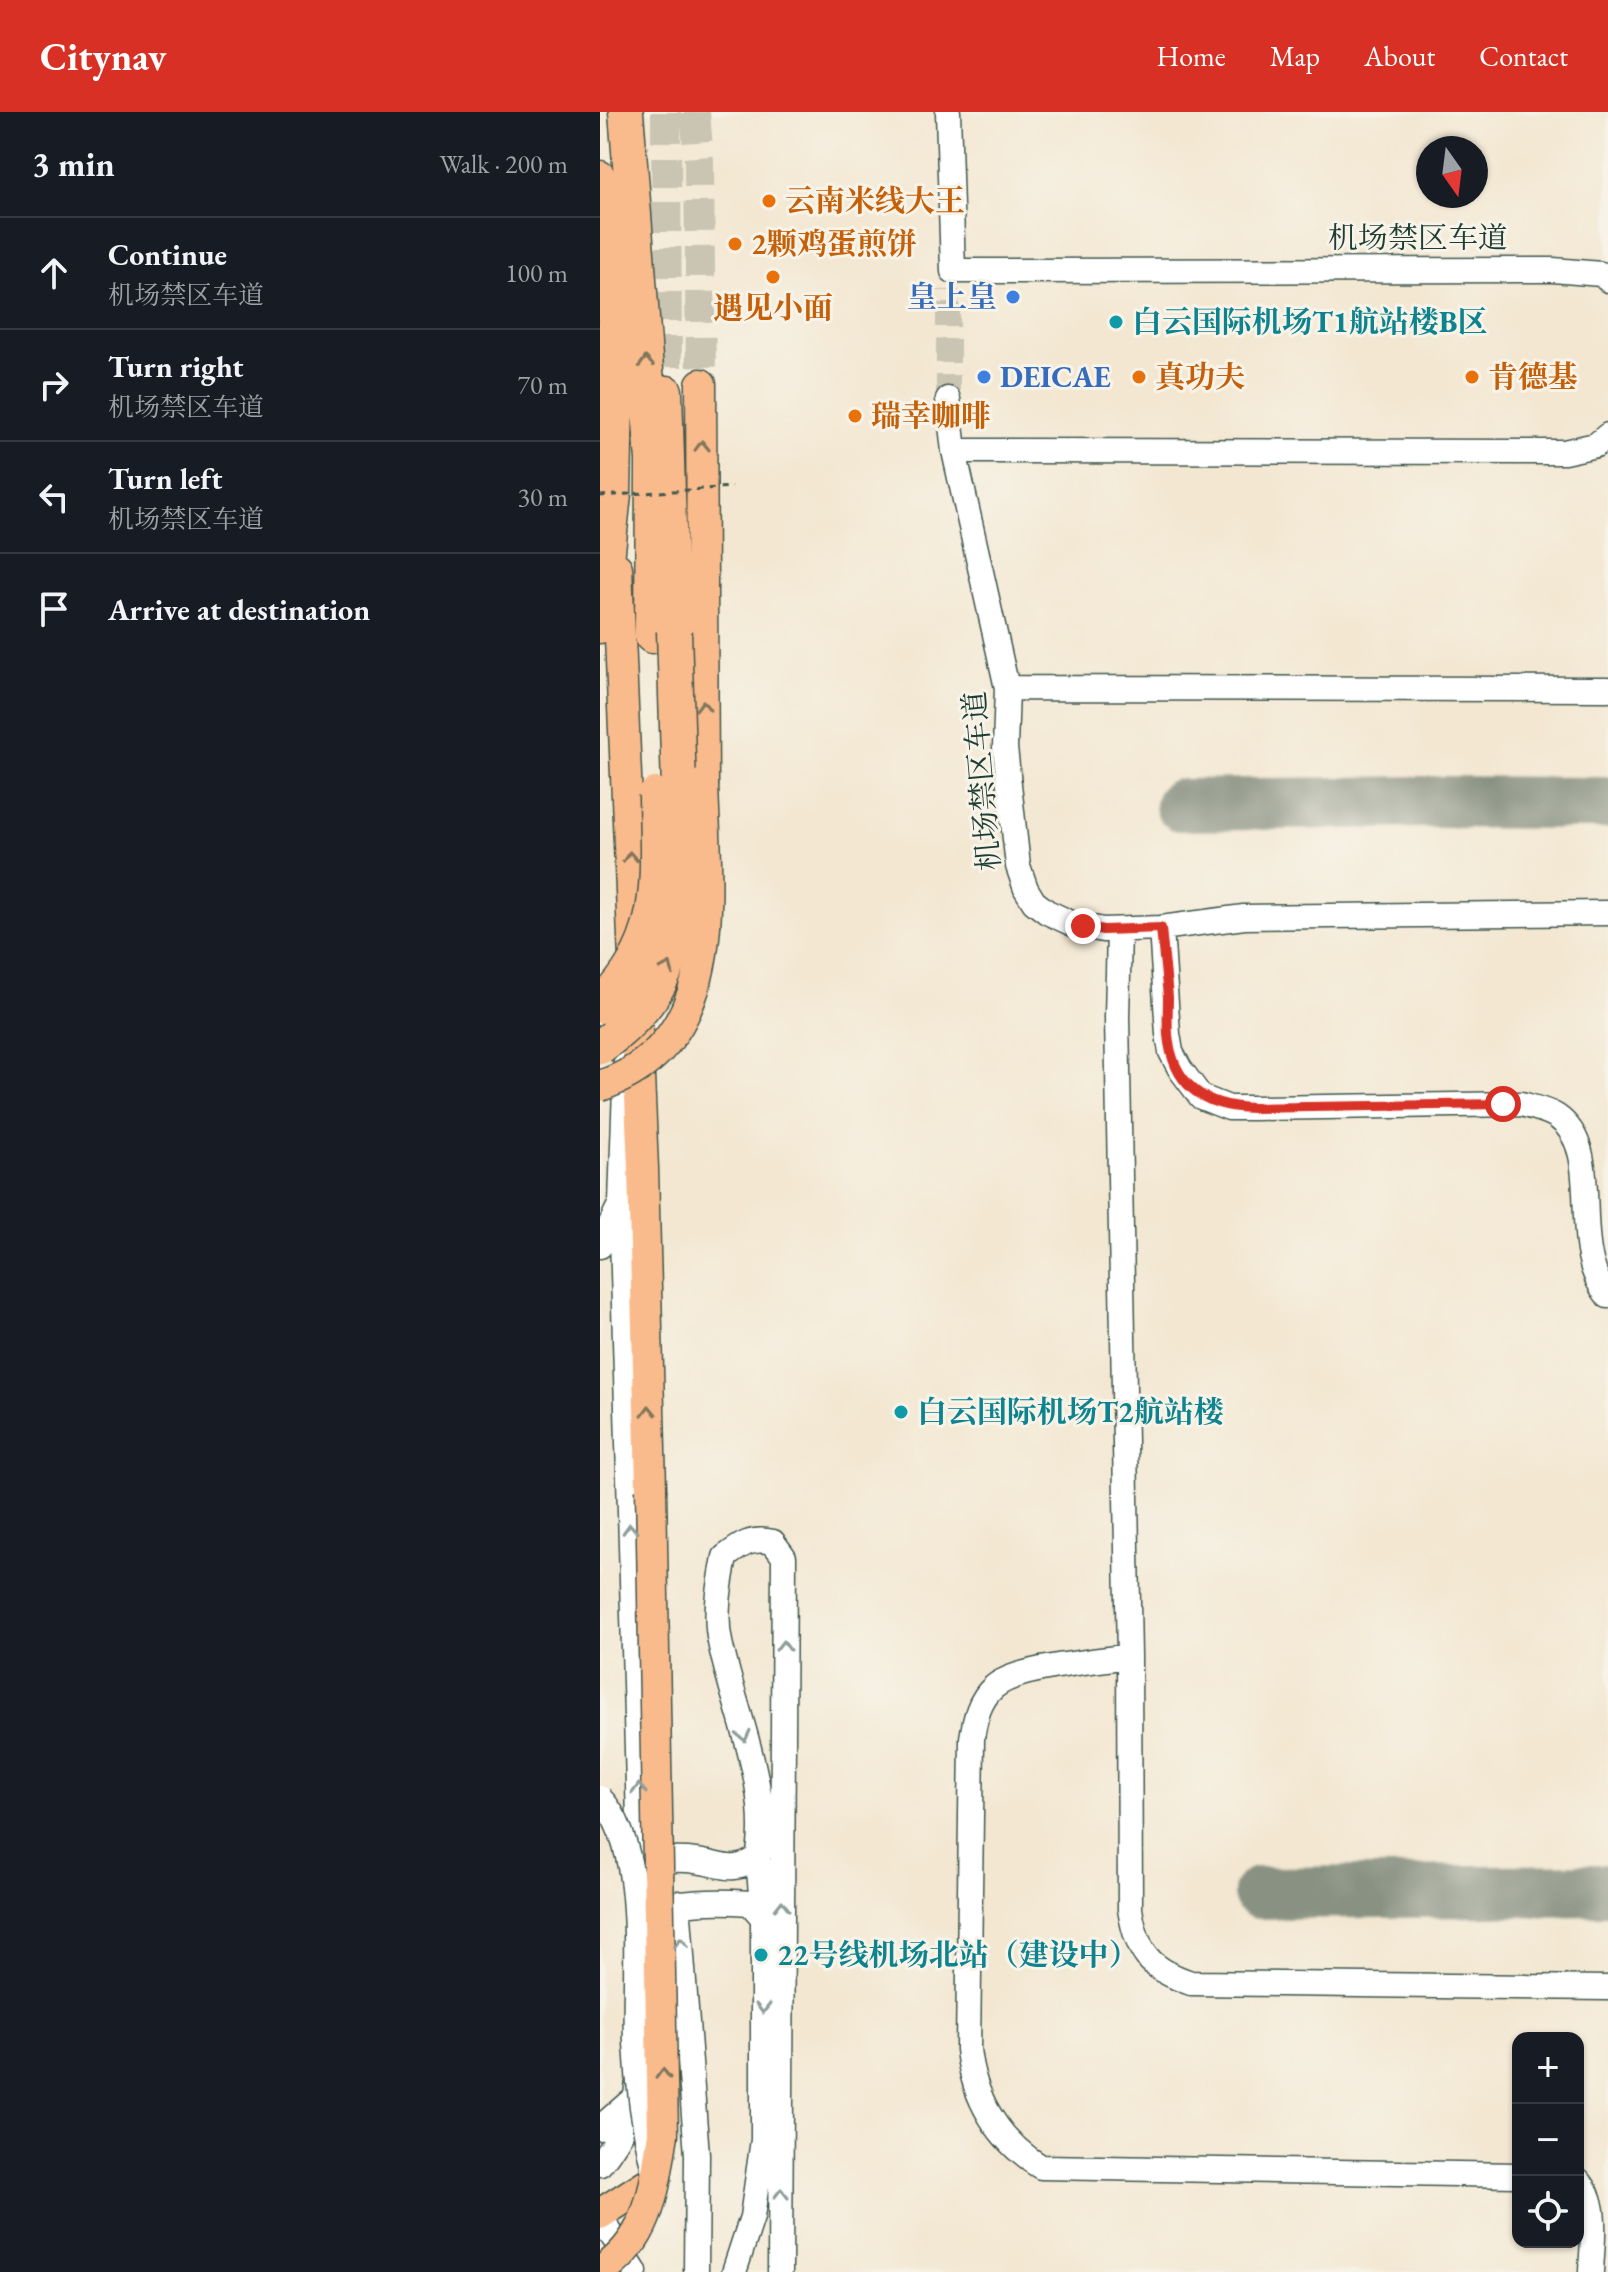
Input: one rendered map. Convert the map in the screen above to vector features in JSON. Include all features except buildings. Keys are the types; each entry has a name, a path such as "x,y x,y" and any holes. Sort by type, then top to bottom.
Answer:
{"highway":[{"path":"600,626 616,393 607,112"},
{"path":"600,1047 626,1028 658,989 673,955 683,915 626,112"},
{"path":"600,1006 622,982 645,941 654,914 663,633"}],"main road":[{"path":"600,176 613,235"},
{"path":"600,1086 622,1079 655,1056 681,1021 701,972 705,911 701,384"},
{"path":"663,633 667,391"},
{"path":"600,2272 616,2261 641,2231 656,2178 663,2134 643,1168 634,935 607,495"},
{"path":"600,2192 656,2178"},
{"path":"600,2215 656,2178"}],"street":[{"name":"机场禁区车道","path":"948,112 950,280 1553,270 1601,274 1608,280"},
{"path":"600,272 613,235"},
{"name":"机场禁区车道","path":"948,399 954,451 1007,688 1005,748 1018,866 1034,902 1061,920 1103,930 1161,928 1244,917 1608,913"},
{"path":"954,451 1564,452 1596,445 1608,435"},
{"path":"600,438 607,495"},
{"path":"1007,688 1608,689"},
{"path":"1161,928 1171,1052 1187,1081 1201,1097 1229,1108 1521,1104 1556,1117 1577,1140 1583,1159 1588,1252 1598,1281 1608,1296"},
{"path":"1119,930 1117,1033 1129,1656 1130,1909 1134,1933 1147,1958 1166,1974 1191,1983 1608,1988"},
{"path":"600,2164 619,2140 637,2096 643,2018 643,1912 621,1203 634,935"},
{"path":"600,1246 621,1203"},
{"path":"734,2272 752,2217 763,2140 763,1918 758,1858 763,1835 757,1791 719,1639 718,1590 725,1557 745,1542 760,1539 773,1542 784,1557 780,2272"},
{"path":"1129,1656 1022,1673 995,1686 976,1712 972,1738 968,2049 971,2077 1007,2141 1041,2167 1512,2175"},
{"path":"600,1798 611,1809 623,1838 633,1877 639,2087 644,2128 656,2178"},
{"path":"640,1861 695,1861 742,1868 758,1858"},
{"path":"643,1912 678,1903 711,1900 750,1903 763,1918"},
{"path":"678,1903 697,2155 696,2272"},
{"path":"600,2128 637,2096"},
{"path":"1584,2186 1591,2204 1591,2272"},
{"path":"600,2215 635,2272"}],"path":[{"path":"607,495 732,487"}],"taxiway":[{"path":"1181,805 1608,803"},
{"path":"1259,1893 1608,1890"}],"tunnel":[{"path":"666,112 667,391"},
{"path":"695,112 699,161 701,384"},
{"path":"948,290 948,399"}],"place":[{"name":"云南米线大王","path":"769,201"},
{"name":"2颗鸡蛋煎饼","path":"735,244"},
{"name":"遇见小面","path":"773,277"},
{"name":"皇上皇","path":"1013,297"},
{"name":"白云国际机场T1航站楼B区","path":"1116,322"},
{"name":"DEICAE","path":"984,377"},
{"name":"真功夫","path":"1139,377"},
{"name":"肯德基","path":"1472,377"},
{"name":"瑞幸咖啡","path":"855,416"},
{"name":"白云国际机场T2航站楼","path":"901,1412"},
{"name":"22号线机场北站（建设中）","path":"761,1955"}],"route":[{"path":"1083,926 1103,930 1161,928 1171,1052 1187,1081 1201,1097 1213,1103 1229,1108 1503,1104"}]}
